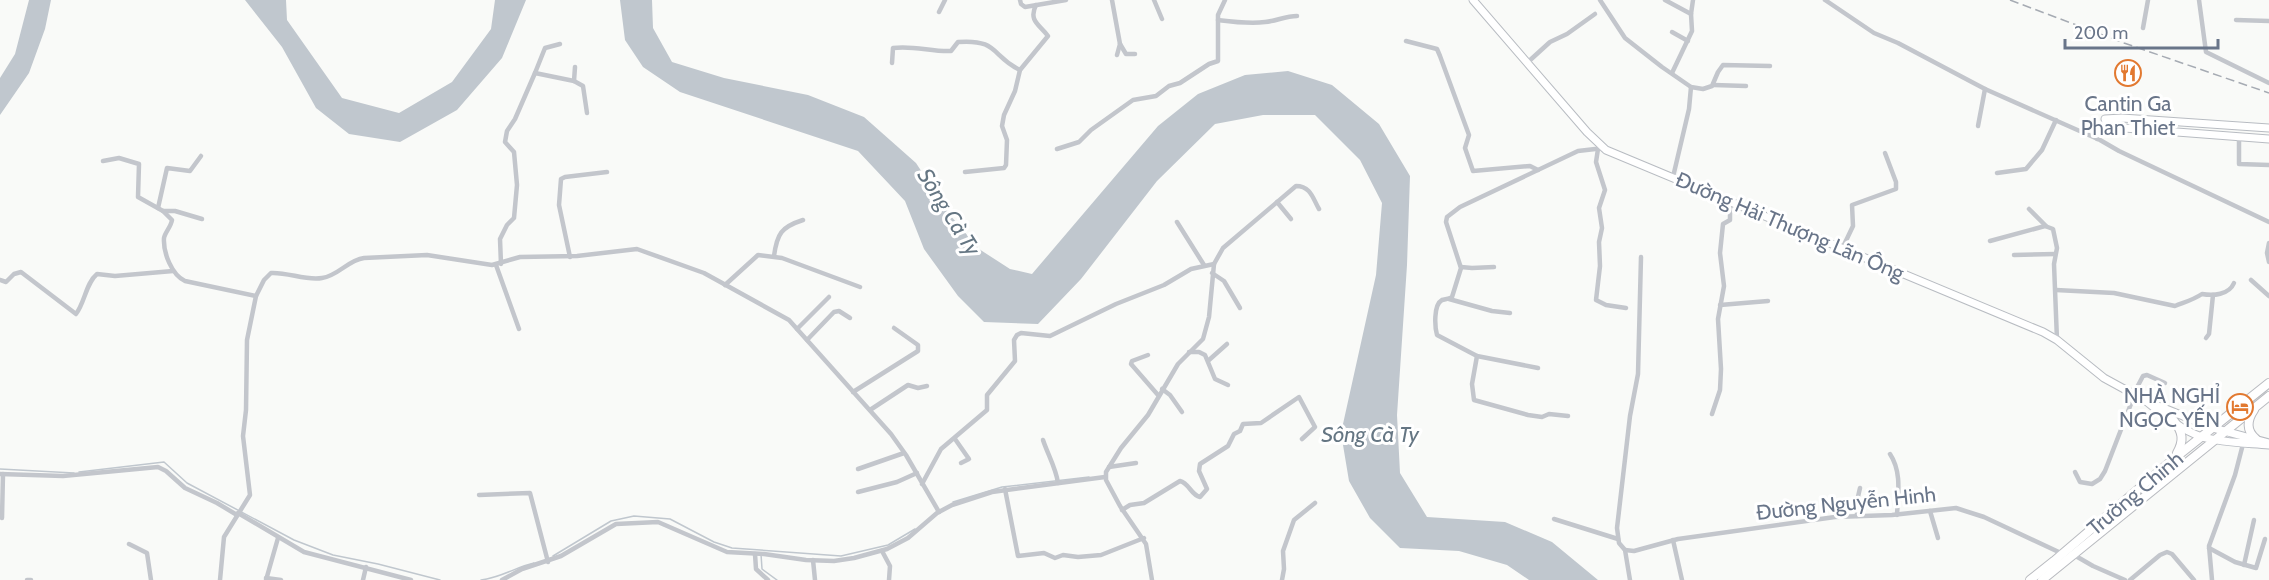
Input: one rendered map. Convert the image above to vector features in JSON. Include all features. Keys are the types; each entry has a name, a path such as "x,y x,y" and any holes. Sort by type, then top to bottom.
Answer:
{"highway":[{"name":"Trường Chinh","path":"2030,580 2175,457 2269,383"},
{"name":"Trường Chinh","path":"2042,580 2269,396"},
{"path":"2256,439 2251,435 2248,426 2252,413 2259,404"},
{"path":"2174,421 2181,430 2182,441 2175,457"}],"street":[{"path":"939,12 945,0"},
{"path":"1020,0 1023,6 1066,0"},
{"path":"1112,0 1120,44 1126,54 1135,54"},
{"path":"1154,0 1162,19"},
{"path":"1057,149 1079,142 1091,130 1133,100 1156,96 1169,86 1217,62 1220,58 1219,9 1225,0"},
{"name":"Đường Hải Thượng Lãn Ông","path":"1473,0 1601,148 2038,330 2057,340 2095,372 2146,401 2213,428 2269,444"},
{"path":"1600,0 1625,38 1692,87 1703,89 1714,85 1746,86"},
{"path":"1665,0 1691,14"},
{"path":"1672,73 1692,31 1693,0"},
{"path":"1825,0 1867,29 1985,88 2269,222"},
{"path":"2143,28 2148,0"},
{"path":"2199,0 2206,52 2269,83"},
{"path":"965,172 1005,167 1007,140 1002,121 1015,91 1020,70 1047,38 1046,33 1034,22 1033,12 1036,5"},
{"path":"1528,62 1550,42 1567,34 1595,14"},
{"path":"1218,20 1258,23 1274,21 1285,16 1297,16"},
{"path":"2236,20 2269,21"},
{"path":"1672,33 1688,41"},
{"path":"892,63 893,48 951,51 958,42 965,41 988,44 1020,70"},
{"path":"1406,41 1437,50 1469,135 1465,148 1473,171 1530,166 1538,170"},
{"path":"519,329 498,265 500,239 507,225 514,218 517,185 514,152 507,145 505,136 535,73 543,50 548,46 560,44"},
{"path":"1117,55 1120,44"},
{"path":"1714,85 1718,72 1724,65 1770,66"},
{"path":"574,81 575,67"},
{"path":"535,73 574,81 584,86 587,113"},
{"path":"1673,177 1692,87"},
{"path":"1978,126 1985,88"},
{"path":"2269,128 2105,118 2107,125 2112,127 2269,139"},
{"path":"1997,173 2026,169 2042,150 2056,120"},
{"path":"2097,139 2103,122"},
{"path":"2239,136 2239,164 2269,165"},
{"path":"1449,299 1452,297 1461,267 1446,222 1448,215 1460,207 1578,151 1601,148 1596,162 1605,190 1599,208 1602,228 1599,242 1600,266 1596,300 1606,305 1626,308"},
{"path":"1843,247 1853,226 1852,206 1896,189 1896,182 1885,153"},
{"path":"158,208 167,168 190,171 201,156"},
{"path":"103,161 117,158 138,163 138,197 163,211 172,220 164,238 173,272 185,281 256,296"},
{"path":"570,257 559,205 561,179 607,172"},
{"path":"1152,580 1148,549 1144,538 1122,510 1105,477 1109,467 1144,420 1178,364 1203,339 1209,317 1214,264 1226,245 1296,186 1309,190 1319,209"},
{"path":"1713,414 1720,390 1721,369 1718,319 1724,286 1720,240 1723,224 1730,220 1730,200"},
{"path":"1276,202 1291,219"},
{"path":"2029,209 2054,232 2057,248 2055,254 2057,340"},
{"path":"163,211 173,210 202,219"},
{"path":"774,256 779,234 789,225 803,220"},
{"path":"1177,222 1204,265"},
{"path":"1990,240 2046,226"},
{"path":"2269,243 2267,252 2269,262"},
{"path":"220,580 224,537 250,495 243,432 246,410 247,340 256,296 264,280 271,273 321,279 360,258 427,255 459,262 498,265 520,257 570,257 640,250 704,273 783,316 797,329 870,410 904,453 937,510"},
{"path":"2014,255 2055,254"},
{"path":"725,285 756,256 774,256 860,287"},
{"path":"1630,580 1625,550 1618,539 1620,492 1639,368 1641,257"},
{"path":"922,484 940,451 987,410 987,395 1015,361 1014,340 1017,334 1050,336 1116,304 1160,287 1188,270 1214,264"},
{"path":"1461,267 1494,267"},
{"path":"0,280 6,282 14,274 21,272 76,314 93,277 97,274 115,276 173,272"},
{"path":"1212,273 1224,281 1240,308"},
{"path":"2252,280 2269,296"},
{"path":"2056,291 2114,293 2175,306 2184,301 2193,300 2202,294 2213,295 2230,290 2234,283"},
{"path":"2206,338 2209,334 2213,295"},
{"path":"797,329 829,297"},
{"path":"1510,313 1492,311 1449,299 1442,300 1438,305 1435,328 1437,335 1477,356 1538,368"},
{"path":"1720,305 1768,301"},
{"path":"807,340 836,310 850,318"},
{"path":"854,392 918,351 918,345 894,328"},
{"path":"1209,360 1227,344"},
{"path":"1189,352 1203,352 1209,360 1215,379 1228,385"},
{"path":"1148,355 1132,361 1131,364 1158,395"},
{"path":"1477,356 1472,384 1474,400 1528,415 1568,416"},
{"path":"2075,472 2080,482 2092,484 2100,479 2143,376 2147,375 2165,383"},
{"path":"870,410 908,385 918,388 927,386"},
{"path":"1162,389 1170,395 1182,412"},
{"path":"1122,510 1130,505 1144,503 1180,481 1184,482 1196,497 1202,496 1207,489 1199,471 1200,464 1228,446 1234,434 1240,431 1244,424 1261,423 1299,397 1315,428 1302,439"},
{"name":"Đường Hải Thượng Lãn Ông","path":"2146,401 2201,437 2242,444 2269,444"},
{"path":"955,439 969,459 961,463"},
{"path":"1044,440 1058,483"},
{"path":"2212,580 2209,548 2235,475 2242,444"},
{"path":"858,469 904,453"},
{"path":"1890,454 1896,464 1898,476 1897,515"},
{"path":"1109,467 1136,463"},
{"path":"2,518 1,474 63,476 158,467 163,468 185,488 217,502 278,538 315,556 411,580"},
{"path":"858,492 897,482 916,473"},
{"path":"502,580 522,569 574,549 614,524 650,522 667,526 724,552 813,560 842,560 882,551 908,538 937,510 961,502 1005,489 1105,477"},
{"path":"1857,516 1860,488"},
{"path":"1005,489 1018,556 1044,553 1055,558 1063,555 1095,556 1108,554 1144,538"},
{"path":"479,495 530,493 547,559"},
{"path":"1282,580 1283,551 1294,520 1315,503"},
{"name":"Đường Nguyễn Hinh","path":"1625,550 1634,551 1673,540 1835,517 1897,515 1956,508 1967,510 1998,523 2063,554"},
{"path":"1930,511 1938,538"},
{"path":"1554,519 1618,539"},
{"path":"2244,565 2254,520"},
{"path":"278,538 266,579 281,580"},
{"path":"2209,548 2244,565 2256,568 2265,539"},
{"path":"1673,540 1682,580"},
{"path":"129,544 147,553 151,580"},
{"path":"882,551 890,566 889,580"},
{"path":"2130,580 2160,555 2167,552 2172,554 2194,580"},
{"path":"755,554 756,569 768,580"},
{"path":"2074,555 2125,580"},
{"path":"813,560 815,580"},
{"path":"363,580 366,567"},
{"path":"891,574 896,580"}],"water":[{"path":"29,0 51,0 45,29 29,73 0,115 0,78 15,54"},
{"path":"245,0 286,0 287,20 342,98 399,113 452,82 491,29 495,0 526,0 502,58 457,110 400,142 349,134 316,108 282,47"},
{"name":"Sông Cà Ty","path":"620,0 652,0 653,28 672,62 724,78 808,95 864,117 916,163 950,215 979,249 1010,269 1032,274 1158,126 1198,94 1245,75 1288,71 1332,85 1379,124 1410,176 1407,265 1397,415 1400,473 1427,517 1505,522 1552,542 1598,580 1529,580 1507,565 1459,551 1400,548 1370,518 1349,481 1341,433 1376,275 1382,203 1360,160 1315,115 1263,115 1215,124 1157,181 1081,279 1038,324 984,322 958,296 924,249 905,201 858,151 680,92 643,67 625,40"}],"waterway":[{"path":"79,472 164,462 187,483 294,540 333,555 440,580"},
{"path":"0,469 74,473"},
{"path":"953,502 1002,487 1089,477"},
{"path":"553,556 611,521 634,516 670,519 714,542 732,548 841,556 888,545 915,529"},
{"path":"761,554 762,569 777,580"},
{"path":"481,580 534,563"}],"railway":[{"path":"2010,0 2124,43 2269,93"}],"place":[{"name":"Cantin Ga Phan Thiet","path":"2128,73"},
{"name":"NHÀ NGHỈ NGỌC YẾN","path":"2240,407"}]}
